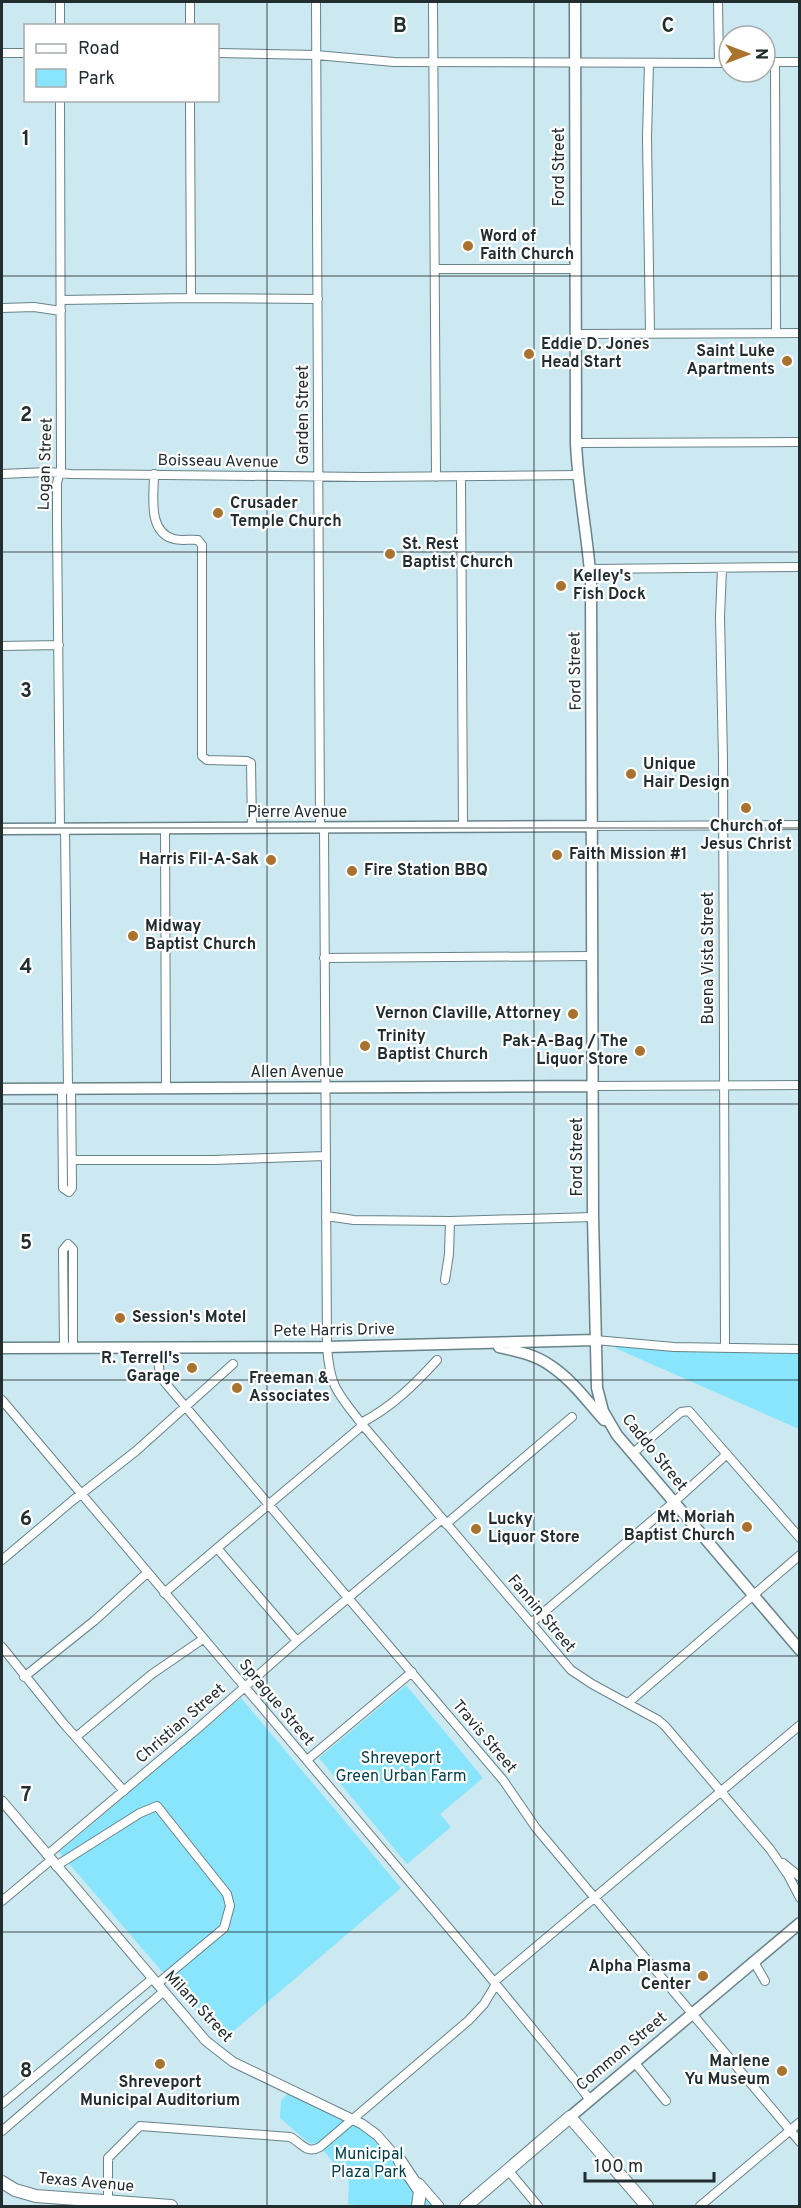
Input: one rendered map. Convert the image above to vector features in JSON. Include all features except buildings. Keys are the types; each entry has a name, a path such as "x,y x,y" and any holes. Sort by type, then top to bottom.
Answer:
{"main road":[{"name":"Ford Street","path":"575,2 576,443 590,569 595,1340"},
{"name":"Pierre Avenue","path":"2,829 593,826"},
{"name":"Allen Avenue","path":"2,1089 593,1086"},
{"name":"Pete Harris Drive","path":"2,1348 327,1347 595,1340"},
{"name":"Caddo Street","path":"595,1340 598,1396 603,1411 617,1435 800,1650"},
{"path":"484,1343 526,1353 550,1365 569,1381 617,1435"},
{"name":"Common Street","path":"466,2206 800,1923"},
{"path":"570,2117 647,2206"},
{"path":"400,2161 420,2191 418,2206"},
{"name":"Texas Avenue","path":"2,2182 40,2201 171,2206"}],"street":[{"path":"60,2 60,24"},
{"path":"190,2 190,24"},
{"name":"Garden Street","path":"316,2 318,476 327,1347"},
{"path":"433,2 436,477"},
{"path":"718,2 718,24"},
{"path":"2,53 24,53"},
{"path":"219,53 316,55 374,61 717,63"},
{"path":"777,62 800,62"},
{"path":"649,63 647,137 650,333"},
{"path":"775,84 776,333"},
{"name":"Logan Street","path":"60,102 61,468 57,483 57,524 67,1088 72,1160 72,1188 66,1192 63,1188 67,1088"},
{"path":"190,102 190,298"},
{"path":"435,269 575,269"},
{"path":"61,300 318,299"},
{"path":"2,308 34,307 61,311"},
{"path":"576,334 800,333"},
{"path":"576,443 800,442"},
{"name":"Boisseau Avenue","path":"2,474 436,477 578,475"},
{"path":"154,474 154,509 158,529 163,535 175,540 198,540 202,545 203,758 251,763 252,828"},
{"path":"461,477 463,827"},
{"path":"590,569 800,567"},
{"name":"Buena Vista Street","path":"722,568 720,616 723,759 725,1347"},
{"path":"2,646 59,645"},
{"path":"593,826 800,825"},
{"path":"165,829 166,1088"},
{"path":"324,958 592,956"},
{"path":"593,1086 800,1085"},
{"path":"72,1160 213,1161 325,1156"},
{"path":"326,1216 354,1220 450,1221 593,1217"},
{"path":"445,1280 450,1221"},
{"path":"70,1244 73,1249 68,1348 63,1250 70,1244"},
{"path":"595,1340 674,1347 800,1349"},
{"name":"Fannin Street","path":"327,1347 332,1383 336,1391 571,1670 665,1726 779,1861 800,1898"},
{"name":"Travis Street","path":"157,1348 160,1376 503,1780 537,1828 800,2142"},
{"path":"164,1593 362,1424 405,1394 437,1360"},
{"path":"2,1560 111,1472 233,1364"},
{"name":"Sprague Street","path":"2,1400 495,1983 590,2100"},
{"path":"633,1453 681,1412 686,1410 692,1413 800,1538"},
{"name":"Christian Street","path":"51,1860 124,1791 297,1641 572,1417"},
{"path":"531,1623 727,1454"},
{"path":"218,1548 297,1641"},
{"path":"628,1703 800,1555"},
{"path":"24,1677 94,1621 147,1573"},
{"path":"76,1737 152,1674 203,1639"},
{"path":"2,1647 24,1677 124,1791"},
{"path":"307,1760 412,1672"},
{"path":"108,2202 108,2158 140,2126 290,2137 311,2151 320,2147 468,2021 484,2004 495,1983 800,1725"},
{"name":"Milam Street","path":"2,1801 206,2042 223,2056 352,2119 377,2135 439,2206"},
{"path":"2,1901 51,1860 157,1806 227,1894 230,1906 224,1928 157,1985 2,2104"},
{"name":"Fannin Street","path":"779,1861 800,1877"},
{"path":"754,1962 765,1981"},
{"path":"2,2131 157,1985"},
{"path":"634,2063 666,2101"},
{"path":"700,2206 800,2122"},
{"path":"508,2169 538,2206"}],"green space":[{"path":"620,1342 799,1349 799,1429 615,1348"},
{"name":"Shreveport Green Urban Farm","path":"406,1685 483,1778 440,1814 451,1827 407,1864 319,1758"},
{"path":"241,1698 401,1888 222,2041 59,1852"},
{"name":"Municipal Plaza Park","path":"291,2090 362,2124 398,2158 397,2168 432,2206 348,2204 349,2181 318,2144 309,2143 280,2118 281,2101"}],"place":[{"name":"Word of Faith Church","path":"468,246"},
{"name":"Eddie D. Jones Head Start","path":"529,354"},
{"name":"Saint Luke Apartments","path":"787,361"},
{"name":"Crusader Temple Church","path":"218,513"},
{"name":"St. Rest Baptist Church","path":"390,554"},
{"name":"Kelley's Fish Dock","path":"561,586"},
{"name":"Unique Hair Design","path":"631,774"},
{"name":"Church of Jesus Christ","path":"746,808"},
{"name":"Faith Mission #1","path":"557,855"},
{"name":"Harris Fil-A-Sak","path":"271,860"},
{"name":"Fire Station BBQ","path":"352,871"},
{"name":"Midway Baptist Church","path":"133,936"},
{"name":"Vernon Claville, Attorney","path":"573,1014"},
{"name":"Trinity Baptist Church","path":"365,1046"},
{"name":"Pak-A-Bag / The Liquor Store","path":"640,1051"},
{"name":"Session's Motel","path":"120,1318"},
{"name":"R. Terrell's Garage","path":"192,1368"},
{"name":"Freeman & Associates","path":"237,1388"},
{"name":"Mt. Moriah Baptist Church","path":"747,1527"},
{"name":"Lucky Liquor Store","path":"476,1529"},
{"name":"Alpha Plasma Center","path":"703,1976"},
{"name":"Shreveport Municipal Auditorium","path":"160,2064"},
{"name":"Marlene Yu Museum","path":"782,2071"}]}
